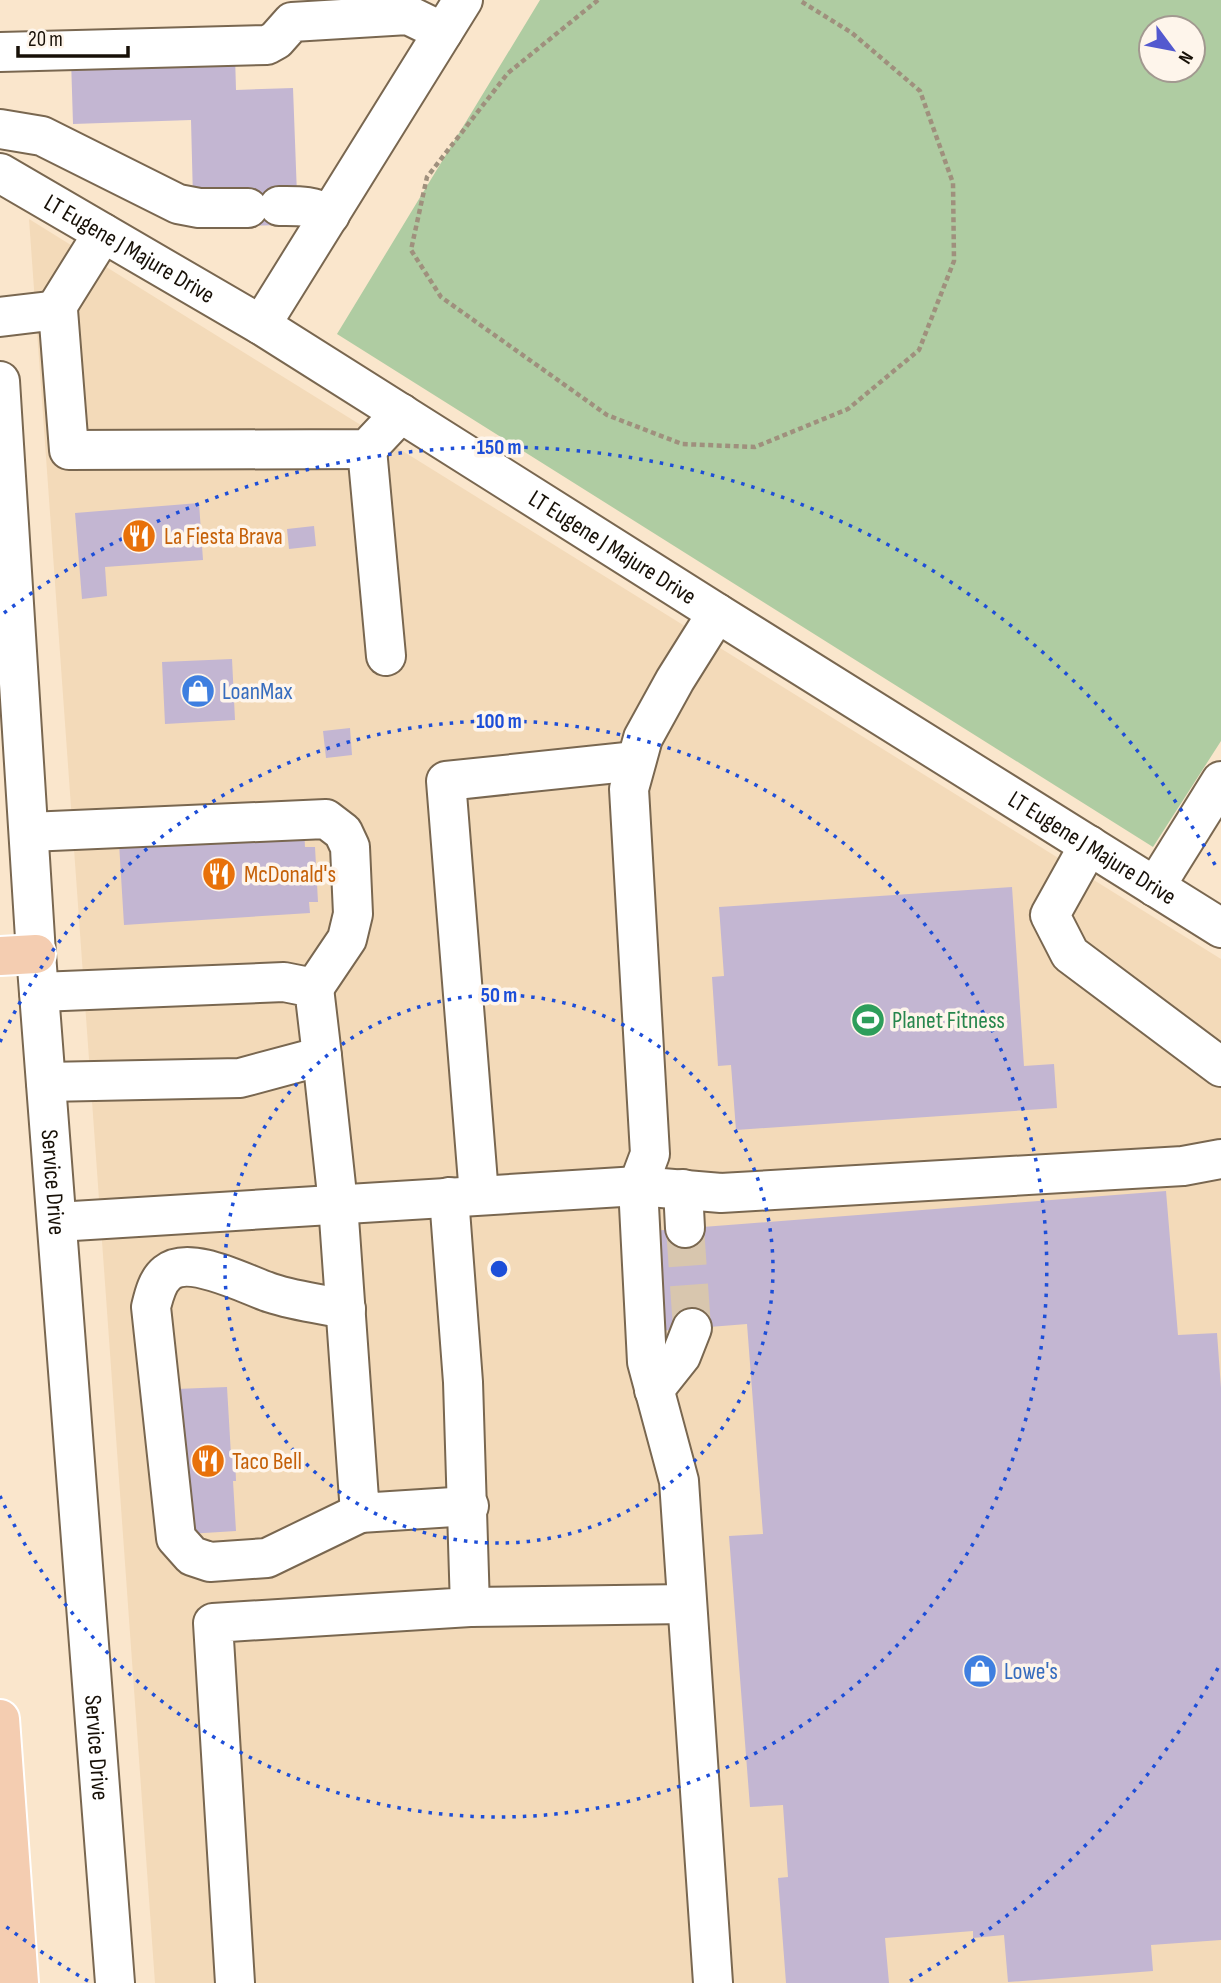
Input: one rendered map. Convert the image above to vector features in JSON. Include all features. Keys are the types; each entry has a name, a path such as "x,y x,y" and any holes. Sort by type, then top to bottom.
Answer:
{"main road":[{"path":"0,1719 19,1983"}],"street":[{"path":"261,325 463,0"},
{"path":"0,52 267,45 276,40 292,22 408,15 443,32"},
{"path":"0,129 41,136 178,204 200,208 307,205 330,215"},
{"name":"LT Eugene J Majure Drive","path":"0,173 261,325 717,614 1221,928"},
{"path":"55,310 103,233"},
{"path":"0,317 55,310"},
{"path":"55,310 58,310 69,450 367,449 401,413"},
{"name":"Service Drive","path":"0,381 29,832 18,955 39,992 115,1983"},
{"path":"367,449 386,656"},
{"path":"713,1983 679,1481 647,1362 638,1186 650,1154 629,789 643,738 675,680 717,614"},
{"path":"470,1607 469,1506 463,1382 464,1196 446,781 636,761"},
{"path":"1155,887 1211,822 1221,781"},
{"path":"29,832 326,819 344,832 350,848 353,914 347,939 314,988 338,1204 360,1513"},
{"path":"1089,845 1050,915 1070,954 1221,1068"},
{"path":"39,992 284,982 314,988"},
{"path":"46,1082 240,1078 321,1056"},
{"path":"57,1222 638,1186 722,1193 1184,1166 1221,1159"},
{"path":"683,1189 685,1228"},
{"path":"346,1309 273,1294 219,1273 188,1267 168,1272 155,1289 151,1307 176,1538 192,1556 210,1562 267,1558 360,1513 469,1506"},
{"path":"654,1390 681,1356 692,1328"},
{"path":"235,1983 213,1623 470,1607 687,1604"}],"path":[{"path":"598,0 508,73 427,177 411,250 441,297 607,415 682,444 755,447 848,409 919,350 954,261 953,183 920,92 852,33 799,0"}],"shaded area":[{"path":"29,219 1221,959 1221,1983 155,1983"}],"green space":[{"path":"540,0 1221,0 1221,741 1153,847 337,334"}],"building":[{"path":"235,55 236,90 293,88 297,195 280,225 249,226 193,199 191,120 73,124 71,59"},
{"name":"La Fiesta Brava","path":"199,503 203,560 105,567 107,596 82,599 75,513"},
{"path":"314,526 316,546 289,549 287,529"},
{"name":"LoanMax","path":"232,659 235,720 165,724 162,662"},
{"path":"350,728 352,755 326,758 323,731"},
{"name":"McDonald's","path":"304,826 305,847 315,847 318,902 309,902 310,913 124,925 119,843"},
{"name":"Planet Fitness","path":"1012,887 1024,1066 1054,1064 1057,1108 736,1130 731,1065 718,1066 712,977 724,976 719,907"},
{"name":"Lowe's","path":"1166,1191 1178,1335 1217,1333 1221,1388 1221,1940 1151,1945 1153,1971 1008,1982 1004,1935 973,1938 973,1931 885,1938 889,1983 786,1983 778,1878 788,1877 783,1805 750,1807 729,1536 763,1534 747,1324 659,1331 651,1231"},
{"name":"Taco Bell","path":"227,1387 231,1455 235,1455 236,1481 233,1481 236,1531 188,1534 176,1389"}],"tunnel":[{"path":"685,1228 692,1328"}],"place":[{"name":"La Fiesta Brava","path":"139,536"},
{"name":"LoanMax","path":"198,691"},
{"name":"McDonald's","path":"219,874"},
{"name":"Planet Fitness","path":"868,1020"},
{"name":"Taco Bell","path":"208,1461"},
{"name":"Lowe's","path":"980,1671"}]}
